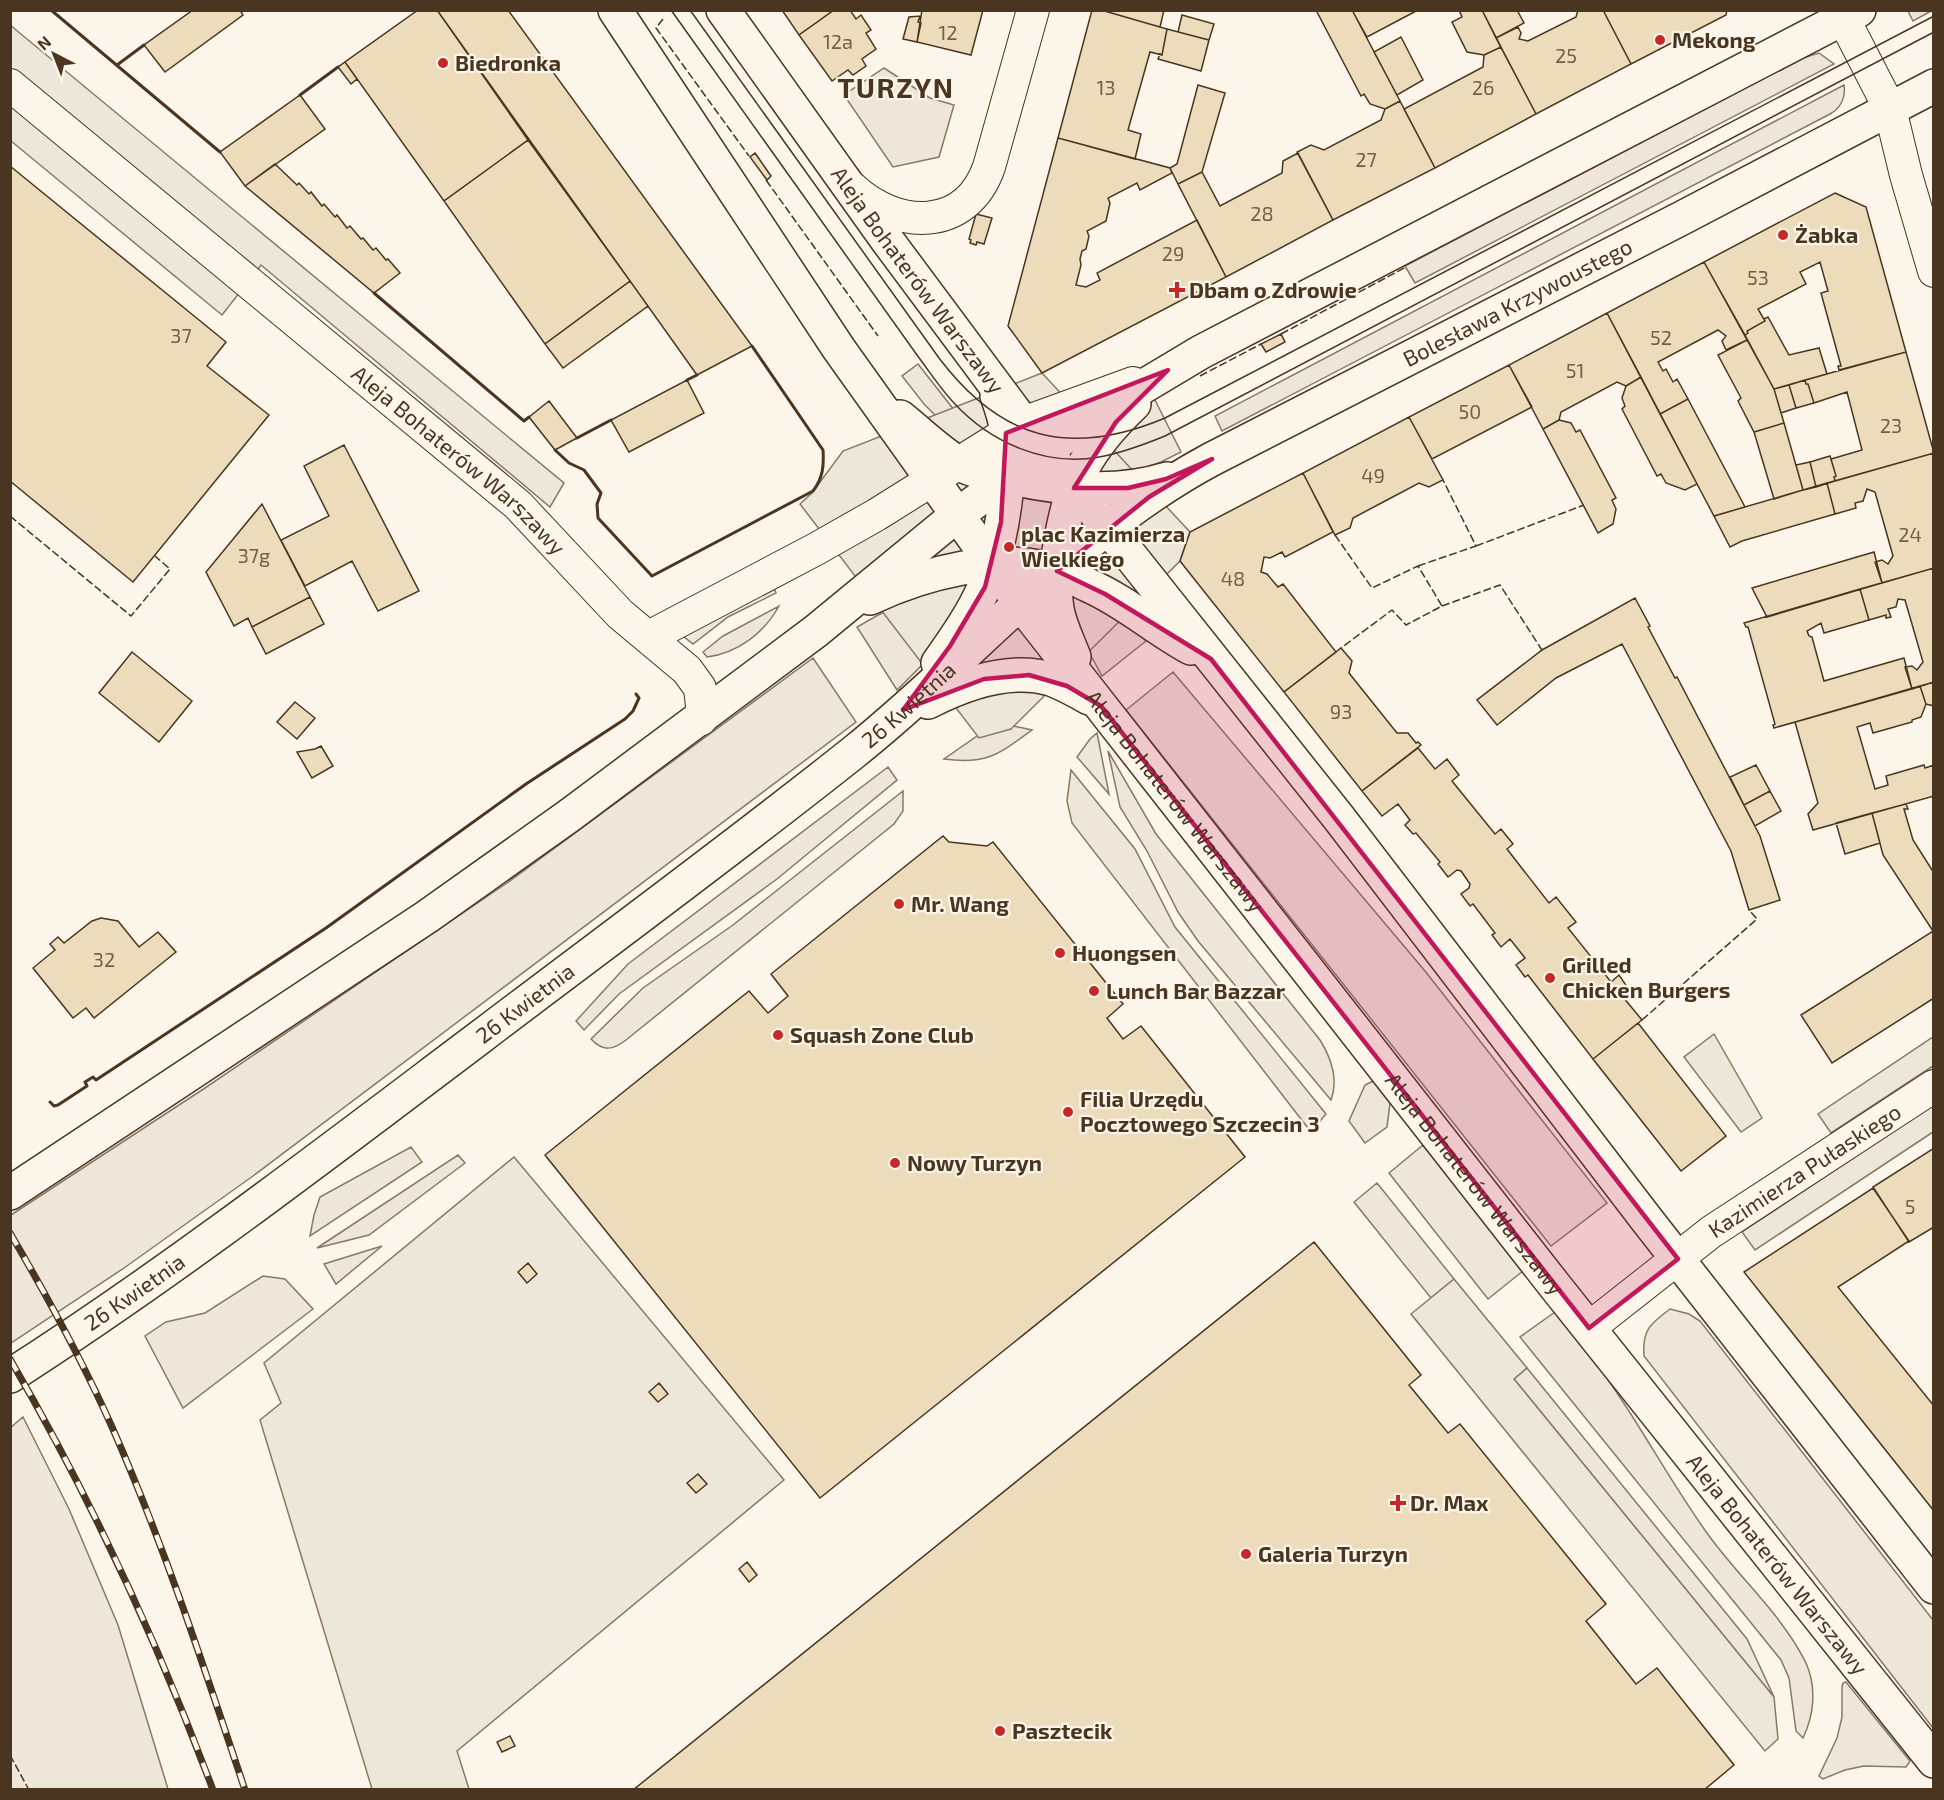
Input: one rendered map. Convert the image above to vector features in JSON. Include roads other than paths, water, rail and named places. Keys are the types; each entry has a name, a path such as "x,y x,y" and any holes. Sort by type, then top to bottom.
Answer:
{"street":[{"name":"Aleja Bohaterów Warszawy","path":"615,10 862,381 945,471 957,515 1021,604 1589,1328 1934,1761"},
{"name":"Aleja Bohaterów Warszawy","path":"723,10 887,240 993,380 1015,428"},
{"path":"846,182 878,206 896,214 912,217 939,217 953,212 972,197 983,183 989,167 1034,10"},
{"path":"10,1193 428,916 701,719 839,613 957,515 1094,416 1168,370 1847,13 1890,109 1906,175 1934,271"},
{"name":"Aleja Bohaterów Warszawy","path":"10,85 518,505 620,614 649,637"},
{"name":"Bolesława Krzywoustego","path":"1108,528 1149,497 1212,459 1934,86"},
{"path":"701,719 702,695 697,683 676,659 649,637 876,515 1015,428 1168,370"},
{"path":"1101,706 1075,659 1059,620 1056,595 1062,533 1082,468 1116,422 1168,370"},
{"path":"1015,428 1044,451 1108,528 1339,818 1934,1587"},
{"path":"903,710 962,627 985,587 1000,530 1015,428"},
{"path":"945,471 971,469 1007,478 1074,488 1100,489 1137,486 1166,479 1212,459"},
{"path":"1021,604 1108,528"},
{"path":"839,613 895,588 927,577 992,565 1024,566 1057,571 1105,594 1211,659"},
{"name":"26 Kwietnia","path":"10,1376 152,1281 310,1166 713,861 855,752 1021,604"},
{"path":"903,710 919,707 966,684 1017,675 1051,680 1079,692 1101,706"},
{"name":"Kazimierza Pułaskiego","path":"1678,1259 1732,1217 1934,1086"},
{"path":"1589,1328 1678,1259"}],"tram line":[{"path":"671,10 917,355 954,403 968,417 1001,440 1039,455 1079,459 1116,453 1165,436 1934,32"},
{"path":"690,10 939,358 963,386 987,408 1013,424 1040,434 1068,438 1098,437 1131,430 1165,418 1934,16"}],"railway":[{"path":"10,1233 51,1304 101,1402 131,1471 183,1607 245,1790"},
{"path":"10,1359 95,1516 169,1679 213,1790"}],"place":[{"name":"Mekong","path":"1660,40"},
{"name":"Biedronka","path":"443,63"},
{"name":"Żabka","path":"1783,235"},
{"name":"Dbam o Zdrowie","path":"1177,290"},
{"name":"plac Kazimierza Wielkiego","path":"1009,547"},
{"name":"Mr. Wang","path":"899,904"},
{"name":"Huongsen","path":"1060,953"},
{"name":"Grilled Chicken Burgers","path":"1550,978"},
{"name":"Lunch Bar Bazzar","path":"1094,991"},
{"name":"Squash Zone Club","path":"778,1035"},
{"name":"Filia Urzędu Pocztowego Szczecin 3","path":"1068,1112"},
{"name":"Nowy Turzyn","path":"895,1163"},
{"name":"Dr. Max","path":"1398,1503"},
{"name":"Galeria Turzyn","path":"1246,1554"},
{"name":"Pasztecik","path":"1000,1731"}],"district":[{"name":"TURZYN","path":"896,88"}]}
